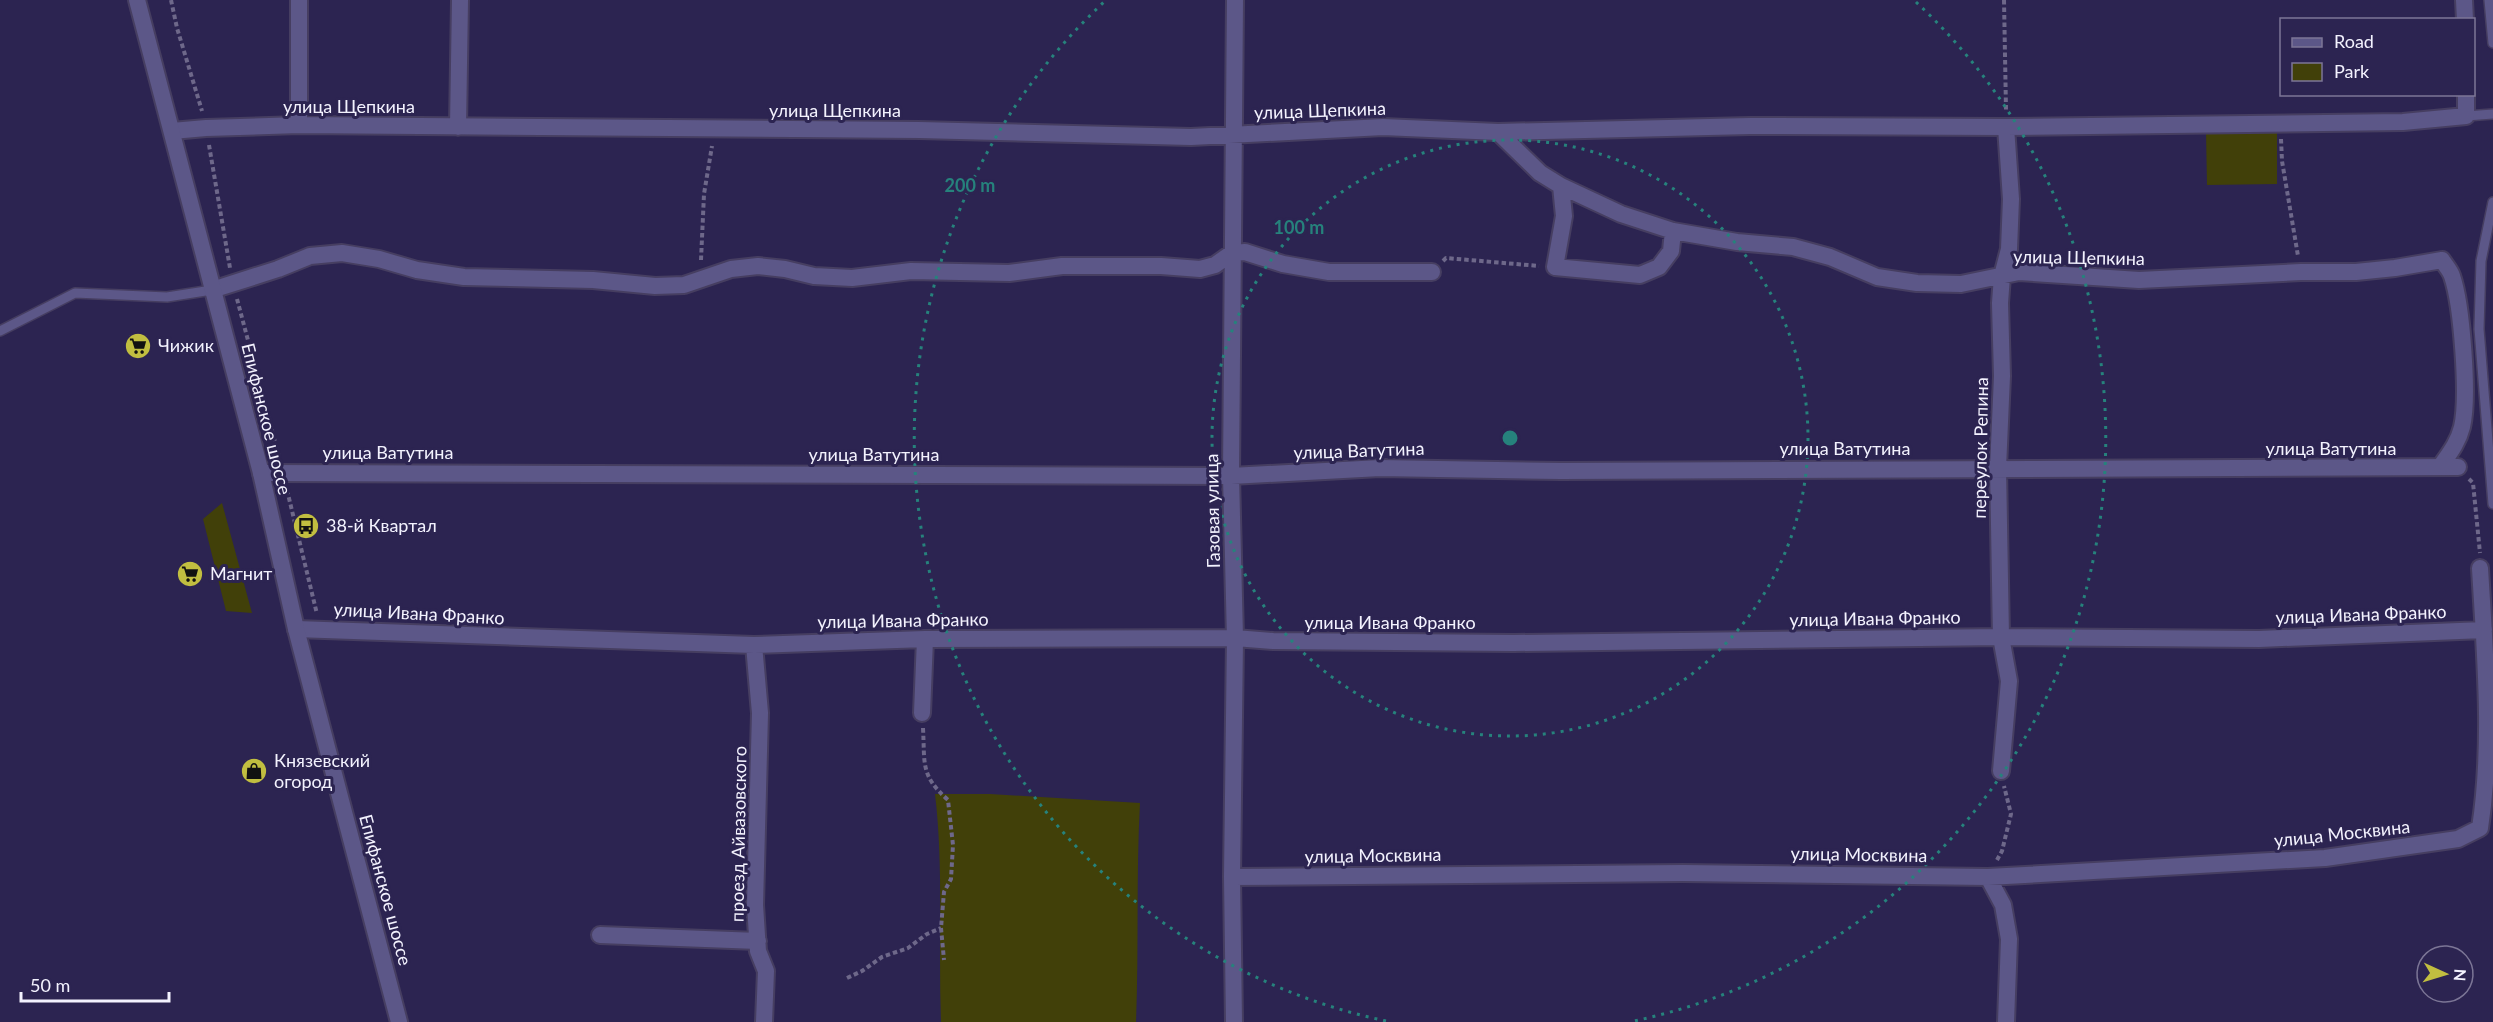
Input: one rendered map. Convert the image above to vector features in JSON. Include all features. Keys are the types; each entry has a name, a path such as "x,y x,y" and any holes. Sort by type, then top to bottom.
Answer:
{"street":[{"name":"Епифанское шоссе","path":"137,0 261,474 296,629 399,1022"},
{"path":"299,0 299,125"},
{"path":"458,127 460,0"},
{"name":"Газовая улица","path":"1234,1022 1232,877 1235,638 1230,476 1235,0"},
{"path":"2464,0 2466,18"},
{"path":"2466,96 2466,116"},
{"name":"улица Щепкина","path":"172,131 299,125 919,130 1191,137 1383,127 1498,132 1750,126 2006,127 2403,122 2466,116"},
{"name":"переулок Репина","path":"2001,771 2009,681 2001,636 1998,468 2002,376 2000,303 2002,276 2009,249 2012,199 2006,127"},
{"name":"улица Щепкина","path":"1498,132 1540,173 1561,186 1621,214 1674,231 1737,242 1793,247 1830,257 1877,277 1917,284 1961,284 2019,272 2139,280 2301,272 2356,272 2442,260 2452,275 2460,321 2465,401 2462,425 2456,444 2440,467"},
{"path":"1561,186 1564,216 1555,267 1640,275 1659,267 1671,251 1674,231"},
{"path":"212,290 310,256 342,253 379,259 417,270 464,277 593,280 655,286 684,285 731,269 758,266 814,276 852,278 911,271 1009,273 1062,266 1161,266 1200,269 1215,265 1232,253 1245,252 1282,264 1329,272 1432,272"},
{"name":"улица Ватутина","path":"261,474 283,472 1230,476 1380,468 1561,471 2458,467"},
{"path":"2480,568 2484,630"},
{"name":"улица Ивана Франко","path":"296,629 498,638 754,645 925,639 1235,638 1273,641 1514,643 2001,636 2259,639 2484,630"},
{"name":"улица Москвина","path":"1232,877 1683,873 1988,877 2325,858 2458,839 2480,828 2486,803 2491,720 2484,630"},
{"path":"922,713 925,639"},
{"name":"проезд Айвазовского","path":"754,645 760,713 755,905 758,951 766,971 764,1022"},
{"path":"1988,877 2003,905 2009,939 2006,1022"},
{"path":"600,935 758,941"}],"lane":[{"path":"2489,0 2493,43"},
{"path":"2466,116 2493,114"},
{"path":"2493,202 2481,261 2479,329 2488,391 2493,504"},
{"path":"0,331 75,293 167,297 212,290"}],"path":[{"path":"171,0 206,128 233,284 283,472 321,629"},
{"path":"2004,0 2006,127"},
{"path":"2281,123 2282,161 2301,272"},
{"path":"701,281 704,194 714,130"},
{"path":"1432,272 1446,258 1555,267"},
{"path":"2458,467 2473,483 2479,531 2480,568"},
{"path":"922,713 926,776 935,789 948,800 953,845 951,879 944,892 941,928 944,960"},
{"path":"1988,877 2002,851 2011,814 2001,771"},
{"path":"847,978 882,957 908,948 927,934 941,928"}],"green space":[{"path":"2277,131 2277,184 2207,185 2206,132"},
{"path":"222,503 252,613 226,611 203,519"},
{"path":"935,794 990,794 1140,803 1136,1022 941,1022 940,879"}],"place":[{"name":"Чижик","path":"138,346"},
{"name":"38-й Квартал","path":"306,526"},
{"name":"Магнит","path":"190,574"},
{"name":"Князевский огород","path":"254,771"}]}
